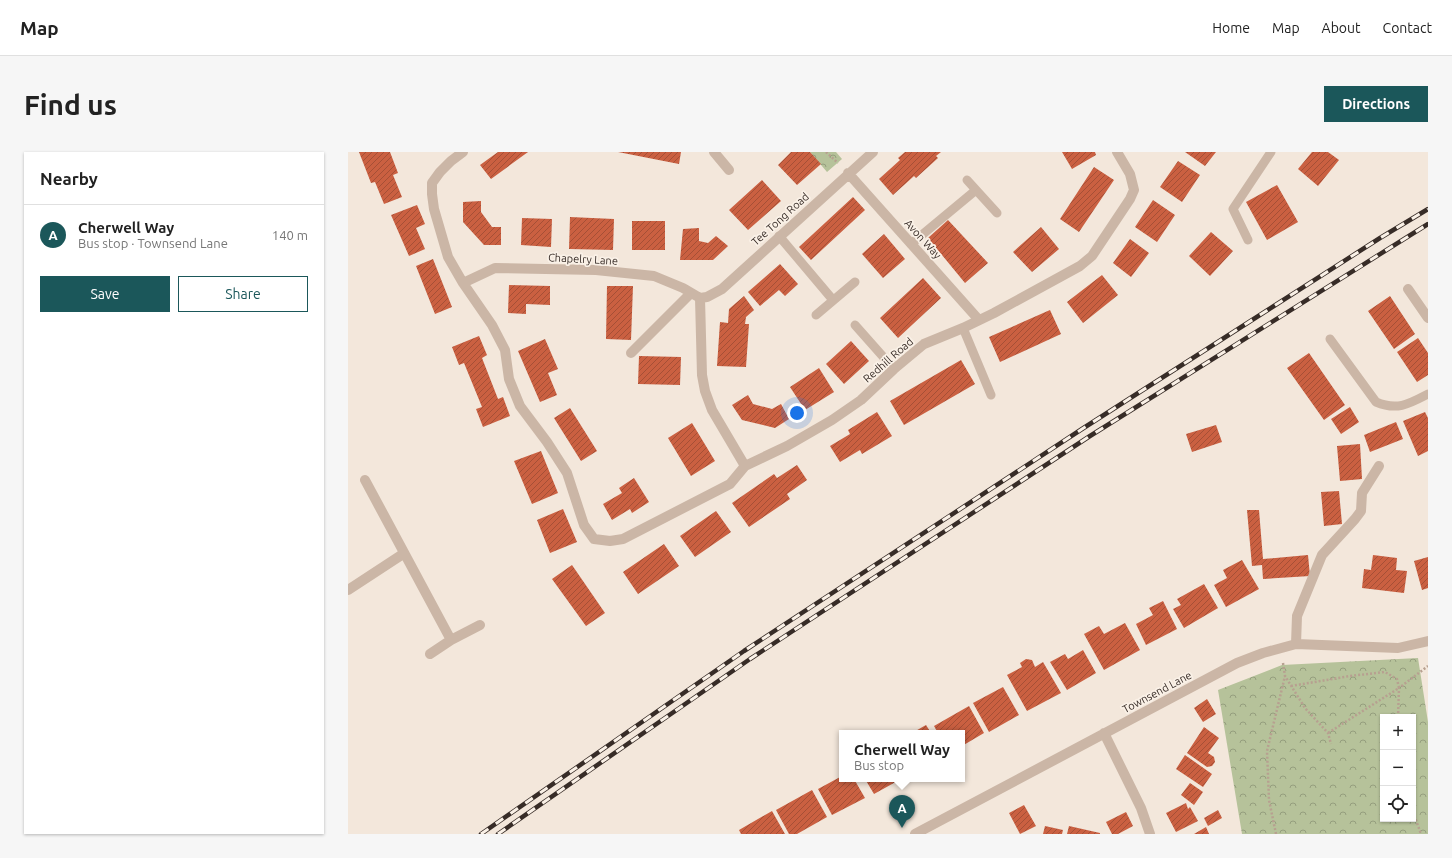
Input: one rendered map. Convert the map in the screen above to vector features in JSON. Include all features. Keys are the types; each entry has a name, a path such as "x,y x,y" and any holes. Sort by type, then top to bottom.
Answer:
{"street":[{"path":"463,152 440,172 432,183 432,194 434,209 448,257 463,283"},
{"path":"714,152 730,170"},
{"name":"Tee Tong Road","path":"696,295 707,297 722,289 873,152"},
{"name":"Redhill Road","path":"463,283 492,324 505,350 509,379 520,406 547,442 567,473 584,526 594,539 610,541 623,539 730,484 745,466 787,446 832,420 862,400 894,369 924,344 994,314 1080,266 1092,256 1130,199 1134,190 1130,174 1117,152"},
{"name":"Avon Way","path":"848,174 979,320"},
{"name":"Chapelry Lane","path":"463,283 495,268 596,270 654,276 696,295"},
{"path":"1408,289 1428,318"},
{"path":"631,353 696,295"},
{"path":"696,295 702,375 705,391 712,410 745,466"},
{"path":"1296,644 1297,616 1322,555 1361,511 1362,493 1380,466"},
{"path":"365,480 451,640"},
{"path":"348,590 404,554"},
{"path":"430,654 451,640 480,625"},
{"name":"Townsend Lane","path":"916,834 1237,663 1263,653 1296,644 1398,648 1428,641"},
{"path":"1104,733 1141,808 1150,834"}],"lane":[{"path":"1248,240 1233,209 1271,152"},
{"path":"967,180 997,213"},
{"path":"912,244 976,190"},
{"path":"779,236 833,300"},
{"path":"816,315 854,282"},
{"path":"856,325 894,369"},
{"path":"963,328 991,395"},
{"path":"1330,339 1376,402 1386,407 1398,407 1411,403 1428,394"}],"path":[{"path":"1276,834 1268,800 1267,751 1285,676 1281,649"},
{"path":"1328,733 1400,688 1428,666"},
{"path":"1291,686 1385,672 1397,679 1400,688 1398,714"},
{"path":"1285,676 1306,708 1328,733 1331,744"},
{"path":"1416,821 1420,834"}],"green space":[{"path":"810,152 836,152 842,159 827,172"},
{"path":"1418,658 1428,722 1428,834 1242,834 1218,690 1282,665"}],"building":[{"path":"359,152 390,152 398,173 393,175 402,197 384,204 375,182 371,183"},
{"path":"498,152 528,152 491,179 480,165"},
{"path":"618,152 681,152 679,164"},
{"path":"791,152 810,152 821,164 797,185 778,165"},
{"path":"905,152 941,152 936,156 938,158 916,178 914,176 893,195 879,179 900,160 898,158"},
{"path":"1062,152 1095,152 1096,155 1072,169"},
{"path":"1185,152 1216,152 1205,166"},
{"path":"1312,152 1328,152 1339,160 1318,186 1298,169"},
{"path":"1178,161 1200,175 1182,202 1160,187"},
{"path":"1094,167 1114,180 1079,232 1060,219"},
{"path":"762,180 781,201 748,230 729,210"},
{"path":"1277,185 1298,222 1267,240 1246,202"},
{"path":"853,197 865,210 811,260 799,247"},
{"path":"1153,200 1175,215 1157,242 1135,227"},
{"path":"481,201 481,212 492,227 501,227 501,245 484,245 463,222 463,202"},
{"path":"417,205 425,224 416,228 425,249 409,256 391,215"},
{"path":"570,217 614,219 613,250 569,249"},
{"path":"522,218 552,219 551,247 521,245"},
{"path":"948,220 988,263 965,283 928,238"},
{"path":"632,221 665,221 665,250 632,250"},
{"path":"1041,227 1059,249 1032,272 1013,252"},
{"path":"699,228 699,241 708,243 716,236 728,246 713,260 680,260 683,229"},
{"path":"1211,232 1233,251 1210,276 1189,256"},
{"path":"884,234 905,259 883,278 862,254"},
{"path":"1130,239 1149,253 1131,277 1113,263"},
{"path":"433,259 452,307 435,314 416,266"},
{"path":"780,264 798,284 785,296 779,290 760,306 748,292"},
{"path":"1102,275 1118,295 1083,323 1067,302"},
{"path":"923,278 941,298 898,338 880,318"},
{"path":"509,285 550,286 550,305 526,304 526,314 508,313"},
{"path":"607,286 633,286 631,340 606,339"},
{"path":"744,296 754,310 746,317 745,324 749,324 746,367 717,366 720,322 728,323 729,309"},
{"path":"1390,296 1415,334 1394,349 1368,311"},
{"path":"1050,310 1061,334 1000,362 989,337"},
{"path":"479,336 487,355 482,358 498,399 503,397 510,416 483,427 476,409 482,407 464,363 459,365 452,347"},
{"path":"1418,338 1428,353 1428,375 1417,382 1397,352"},
{"path":"545,339 558,369 548,373 557,395 540,402 518,351"},
{"path":"851,341 869,361 844,384 826,364"},
{"path":"1309,353 1345,405 1324,420 1287,368"},
{"path":"639,356 681,357 680,385 638,384"},
{"path":"961,360 975,384 904,425 890,401"},
{"path":"819,368 834,392 805,410 790,387"},
{"path":"748,395 753,404 772,409 781,404 789,419 775,428 742,420 732,405"},
{"path":"1350,407 1359,422 1341,434 1331,419"},
{"path":"570,408 597,451 581,461 554,418"},
{"path":"877,412 892,436 862,454 860,450 840,462 830,446 850,434 848,430"},
{"path":"1425,412 1428,418 1428,451 1418,456 1403,421"},
{"path":"1396,422 1403,439 1370,452 1364,435"},
{"path":"692,423 715,461 691,476 668,438"},
{"path":"1216,425 1222,442 1192,452 1186,434"},
{"path":"1360,444 1362,479 1340,481 1337,446"},
{"path":"541,451 558,493 532,504 514,461"},
{"path":"797,465 807,480 787,494 790,499 749,527 732,503 774,474 777,478"},
{"path":"634,478 649,502 632,513 630,509 612,520 603,504 622,493 619,488"},
{"path":"1339,491 1342,524 1324,526 1321,492"},
{"path":"563,509 577,542 550,553 537,520"},
{"path":"1247,510 1259,510 1263,559 1308,555 1310,576 1263,579 1262,565 1252,566"},
{"path":"716,511 731,532 695,557 680,536"},
{"path":"664,544 679,566 638,594 623,572"},
{"path":"1373,555 1397,558 1396,570 1407,571 1404,593 1362,588 1364,569 1371,570"},
{"path":"1428,557 1428,588 1422,590 1414,561"},
{"path":"1242,560 1259,589 1226,607 1214,585 1227,578 1223,570"},
{"path":"572,565 605,613 586,626 552,579"},
{"path":"1204,584 1218,608 1184,628 1173,609 1181,605 1177,599"},
{"path":"1163,601 1177,629 1146,645 1136,624 1153,615 1149,608"},
{"path":"1125,623 1140,650 1104,670 1084,634 1099,626 1104,634"},
{"path":"1083,650 1096,673 1067,690 1050,662 1065,654 1068,659"},
{"path":"1026,659 1032,660 1035,667 1043,662 1061,693 1027,711 1007,675 1022,667 1020,663"},
{"path":"1003,687 1019,715 989,732 973,703"},
{"path":"1207,699 1216,714 1203,722 1194,708"},
{"path":"969,706 984,733 965,744 965,730 936,730 934,726"},
{"path":"926,725 929,730 917,730"},
{"path":"1204,727 1219,738 1208,753 1214,757 1215,762 1212,766 1207,767 1187,753"},
{"path":"1185,755 1212,774 1203,787 1176,769"},
{"path":"839,778 839,782 856,782 865,798 832,815 818,789"},
{"path":"867,782 896,782 874,794"},
{"path":"1190,783 1203,792 1194,805 1181,795"},
{"path":"812,790 827,817 797,834 789,834 776,810"},
{"path":"1186,803 1188,809 1190,807 1198,821 1176,832 1166,813"},
{"path":"1024,805 1036,826 1020,834 1009,813"},
{"path":"1218,810 1222,818 1208,826 1204,818"},
{"path":"772,811 785,834 741,834 739,830"},
{"path":"1126,812 1133,826 1118,834 1112,834 1106,822"},
{"path":"1045,826 1063,830 1062,834 1043,834"},
{"path":"1069,826 1100,833 1100,834 1067,834"},
{"path":"1206,827 1209,834 1194,834"}],"railway":[{"path":"481,834 744,651 1082,429 1380,238 1428,209"},
{"path":"498,834 750,659 1090,436 1428,224"}],"place":[{"name":"Cherwell Way","path":"902,828"}]}
